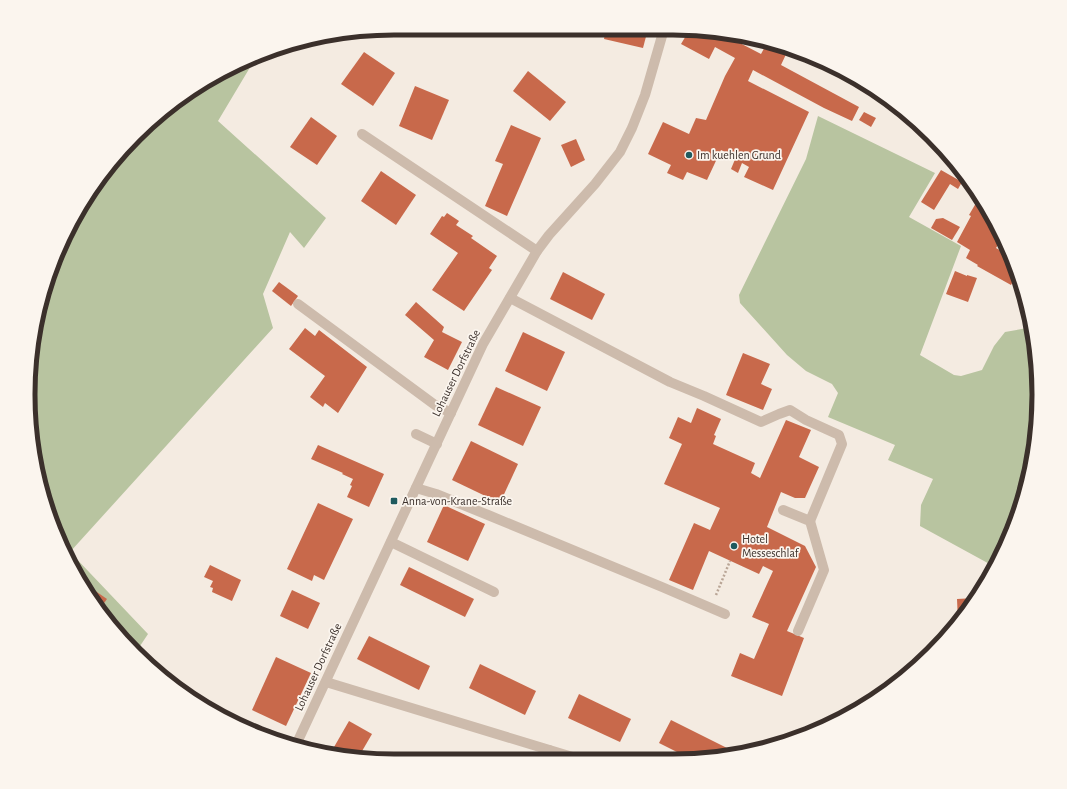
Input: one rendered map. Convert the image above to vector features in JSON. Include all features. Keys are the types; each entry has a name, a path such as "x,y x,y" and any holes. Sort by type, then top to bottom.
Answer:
{"street":[{"name":"Lohauser Dorfstraße","path":"298,741 483,344 537,251 549,235 595,184 620,152 632,128 645,95 662,35"},
{"path":"362,134 537,251"},
{"path":"510,298 670,382 761,422 790,410 838,436 842,444 810,521 824,570 798,631"},
{"path":"298,304 435,405 451,413"},
{"path":"416,434 437,444"},
{"path":"416,488 462,504 725,614"},
{"path":"783,510 810,521"},
{"path":"391,542 494,592"},
{"path":"326,682 563,754"},
{"path":"546,754 549,750"}],"path":[{"path":"710,608 730,561"}],"green space":[{"path":"252,64 218,121 326,218 304,248 290,232 263,294 273,328 71,551 62,532 47,488 38,441 35,394 38,348 42,324 47,301 62,257 72,235 96,195 124,157 140,140 157,124 195,96 215,83"},
{"path":"818,116 935,173 909,217 961,246 920,355 954,375 961,376 982,370 994,346 1005,332 1026,328 1029,348 1032,394 1029,441 1020,488 1013,510 1005,532 990,564 920,526 921,505 933,479 888,460 895,445 828,417 838,393 832,384 806,371 787,355 740,303 739,295 806,159"},
{"path":"72,554 148,634 139,648 109,613 83,574"}],"building":[{"path":"605,35 646,35 643,48 604,39"},
{"path":"686,36 719,38 736,41 761,54 765,47 786,53 781,65 859,107 852,121 824,108 753,70 748,81 809,112 773,190 744,177 749,167 742,163 738,173 731,169 736,157 721,150 707,180 687,172 683,180 667,173 671,165 648,154 663,122 689,134 696,118 706,120 725,76 735,58 715,47 709,59 681,44"},
{"path":"364,52 395,73 373,106 341,84"},
{"path":"528,71 566,102 550,121 513,91"},
{"path":"415,86 449,100 432,140 399,126"},
{"path":"864,112 876,118 871,127 859,120"},
{"path":"311,117 337,136 317,165 290,147"},
{"path":"511,125 541,138 507,216 485,206 503,164 495,161"},
{"path":"576,139 585,160 571,167 561,145"},
{"path":"941,170 962,182 958,189 950,184 934,210 921,202"},
{"path":"381,171 416,195 396,225 361,201"},
{"path":"976,203 999,244 996,248 1003,252 1005,257 1013,281 1011,285 977,266 978,265 966,258 970,250 957,242 971,216 969,215"},
{"path":"447,213 459,221 456,225 473,236 471,238 497,256 489,268 492,270 464,311 432,290 458,253 430,234 442,216 444,217"},
{"path":"943,218 960,227 952,240 931,228 936,219"},
{"path":"955,271 977,278 968,302 946,294"},
{"path":"563,272 605,294 592,320 550,299"},
{"path":"279,282 298,296 291,306 272,291"},
{"path":"416,302 444,327 442,332 462,342 448,370 424,357 434,340 405,315"},
{"path":"305,328 315,336 319,330 367,367 338,413 325,403 323,407 310,397 325,376 289,349"},
{"path":"523,332 565,352 547,391 505,371"},
{"path":"743,353 770,364 761,384 772,389 763,410 726,395"},
{"path":"496,387 541,407 523,446 478,425"},
{"path":"697,408 721,419 714,435 716,436 713,444 755,463 751,473 760,478 786,420 811,430 799,457 819,467 805,498 795,498 781,492 767,527 805,546 816,567 787,631 804,638 782,696 731,676 740,653 754,659 769,624 752,617 773,571 763,566 759,574 709,551 693,590 669,580 694,523 710,530 720,508 664,484 682,444 669,438 678,417 691,423"},
{"path":"471,441 518,464 500,503 452,480"},
{"path":"318,445 384,474 369,507 347,497 352,486 350,485 353,479 311,459"},
{"path":"318,503 353,519 324,580 314,575 312,581 287,569"},
{"path":"444,505 485,524 468,561 427,542"},
{"path":"210,565 241,580 232,601 212,592 213,588 210,587 213,581 204,577"},
{"path":"409,567 474,599 465,617 400,585"},
{"path":"93,589 107,599 103,604"},
{"path":"292,590 320,603 308,629 280,616"},
{"path":"968,598 958,613 957,599"},
{"path":"369,636 430,666 419,690 357,659"},
{"path":"276,657 311,673 286,726 252,710"},
{"path":"480,664 536,691 525,715 469,688"},
{"path":"579,694 631,719 620,742 568,718"},
{"path":"671,720 729,749 680,754 659,743"},
{"path":"349,721 372,734 361,752 333,749"}],"place":[{"name":"Im kuehlen Grund","path":"689,155"},
{"name":"Anna-von-Krane-Straße","path":"394,501"},
{"name":"Hotel Messeschlaf","path":"734,546"}]}
